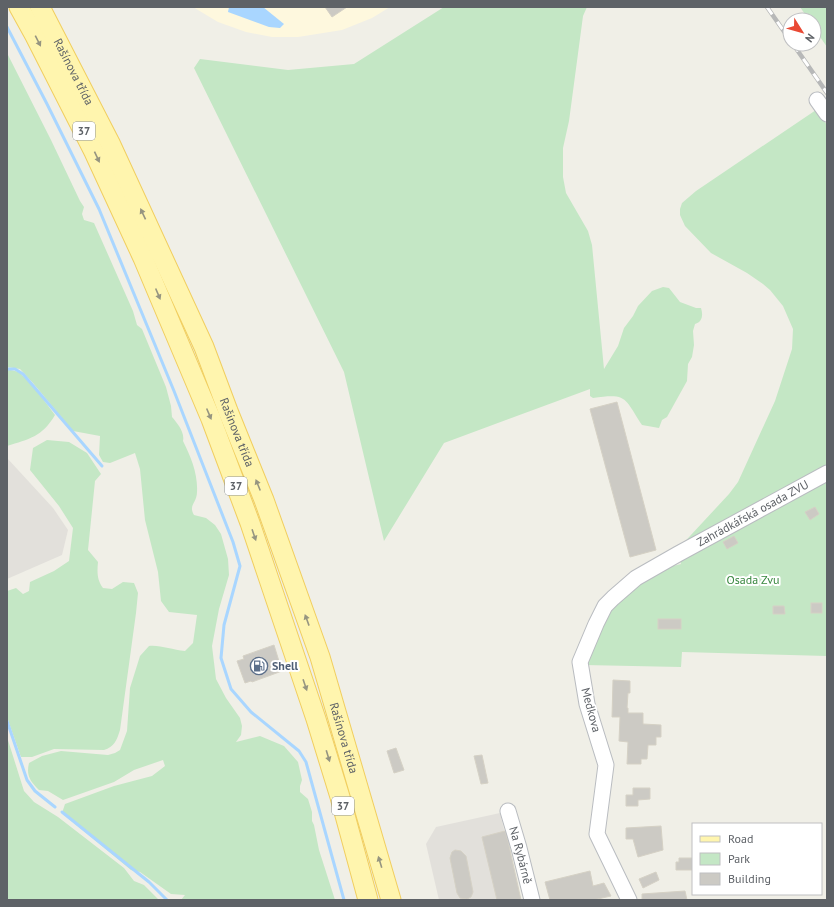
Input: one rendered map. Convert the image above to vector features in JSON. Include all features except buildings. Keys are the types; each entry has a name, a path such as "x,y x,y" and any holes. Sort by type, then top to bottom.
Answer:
{"main road":[{"name":"Rašínova třída","path":"19,7 104,173 143,258 211,419 250,523 316,719 340,798 368,900"},
{"name":"Rašínova třída","path":"40,7 110,143 204,346 228,411 264,500 320,657 391,900"}],"street":[{"path":"818,100 827,114"},
{"name":"Zahrádkářská osada ZVU","path":"678,554 827,474"},
{"name":"Medkova","path":"629,900 597,834 606,764 587,704 580,662 605,606 636,578 678,554"},
{"name":"Na Rybárně","path":"508,811 532,900"}],"shaded area":[{"path":"193,7 390,7 372,18 342,30 298,37 272,37 246,32 218,22"},
{"path":"7,458 53,508 68,530 62,555 7,579"},
{"path":"500,813 521,900 439,900 426,844 436,827"}],"green space":[{"path":"444,7 587,7 583,16 569,121 563,148 563,177 566,193 588,231 592,245 604,369 618,346 624,328 638,306 652,291 663,287 669,288 680,302 696,308 701,308 702,315 700,322 695,324 693,331 694,345 692,357 688,364 687,381 667,417 662,420 659,428 642,425 628,403 619,397 613,396 593,398 590,396 590,389 444,443 384,541 344,372 194,68 200,59 288,70 354,64"},
{"path":"800,7 827,7 827,47 822,40 822,12 803,12"},
{"path":"7,53 84,207 82,214 84,220 94,223 133,311 137,325 142,329 166,387 172,417 182,431 183,441 195,472 197,496 192,506 192,512 194,515 206,518 215,525 221,534 228,559 229,575 219,609 212,646 216,679 226,698 240,718 242,726 241,735 236,742 260,736 284,746 298,762 302,780 300,792 308,799 319,850 335,900 181,900 185,895 171,894 140,872 131,870 62,813 65,804 114,786 152,776 165,766 163,760 134,770 114,782 63,800 48,791 39,790 33,784 28,774 29,763 42,756 61,751 108,755 120,750 127,731 130,688 140,656 149,646 158,646 185,651 193,643 197,615 169,612 161,601 158,572 145,520 140,469 135,453 110,463 103,462 99,455 100,436 73,431 20,369 7,367"},
{"name":"Osada Zvu","path":"816,110 827,125 827,656 682,652 681,667 584,665 601,632 609,606 630,586 669,567 681,564 677,550 729,494 738,482 775,401 792,349 793,329 783,306 763,284 747,273 711,253 685,226 680,215 682,203 696,191"},
{"path":"7,369 19,372 34,387 55,415 40,433 7,446"},
{"path":"47,440 69,442 87,453 101,474 95,481 88,550 98,562 98,576 103,588 112,589 123,582 134,583 138,593 120,730 115,743 104,750 54,749 32,757 21,757 7,717 7,591 16,588 23,594 29,591 30,582 54,571 69,561 73,528 59,506 30,470 33,448"},
{"path":"7,737 24,791 34,802 58,817 124,868 134,881 144,885 159,900 7,900"}],"water":[{"path":"229,7 263,7 284,24 280,28 269,27 228,12"}],"waterway":[{"path":"7,27 99,209 174,391 233,542 240,566 224,625 221,658 231,689 251,712 299,751 306,762 344,900"},
{"path":"7,369 15,369 23,374 102,466"},
{"path":"7,721 27,780 35,791 55,807"},
{"path":"62,812 149,882 167,900"}],"railway":[{"path":"767,7 782,29"},
{"path":"799,52 827,93"}],"place":[{"name":"Shell","path":"259,666"}]}
